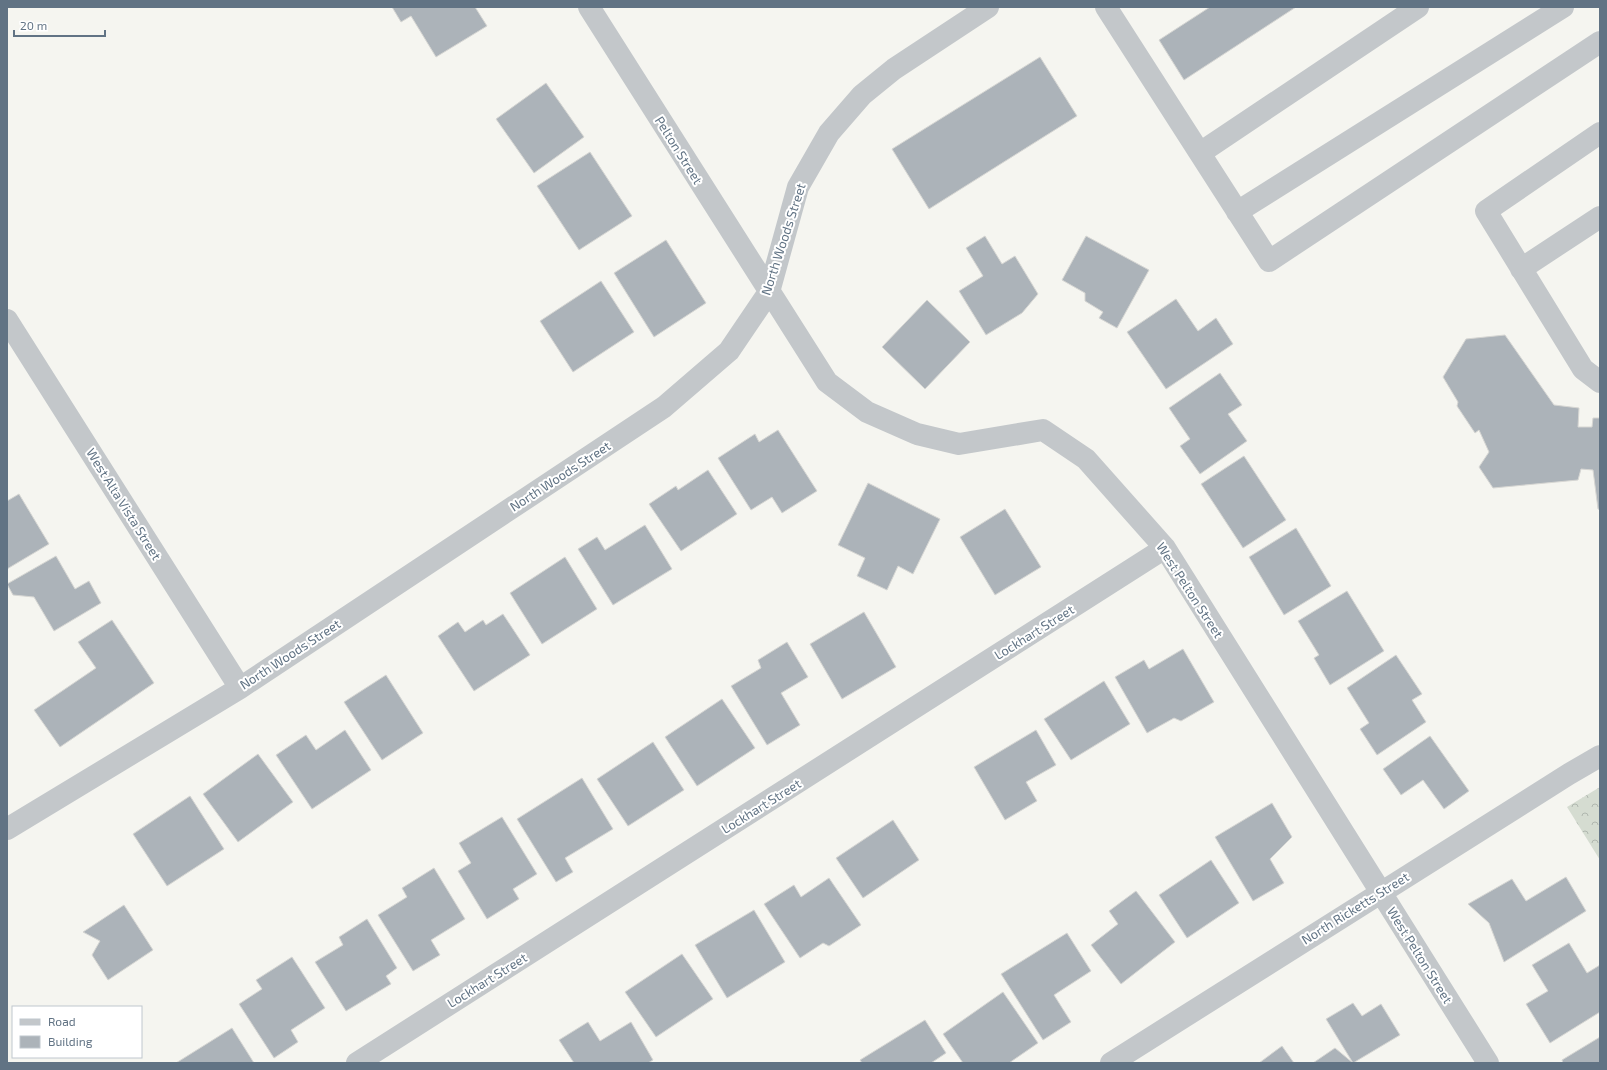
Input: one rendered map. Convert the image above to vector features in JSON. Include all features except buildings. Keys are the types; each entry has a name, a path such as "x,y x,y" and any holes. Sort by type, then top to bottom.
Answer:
{"street":[{"name":"Pelton Street","path":"589,7 769,292"},
{"name":"North Woods Street","path":"7,829 240,688 664,407 729,351 769,292 798,188 829,133 862,95 894,69 988,7"},
{"path":"1106,7 1269,261 1600,42"},
{"path":"1200,153 1418,7"},
{"path":"1238,212 1562,7"},
{"path":"1600,133 1486,211 1583,369 1600,382"},
{"path":"1521,269 1600,217"},
{"name":"West Pelton Street","path":"769,292 827,382 867,412 917,434 958,444 1043,430 1086,459 1165,548 1488,1063"},
{"name":"West Alta Vista Street","path":"7,320 240,688"},
{"name":"Lockhart Street","path":"357,1063 1165,548"},
{"name":"North Ricketts Street","path":"1111,1063 1380,892 1600,756"}],"green space":[{"path":"1600,787 1600,860 1567,807"}]}
